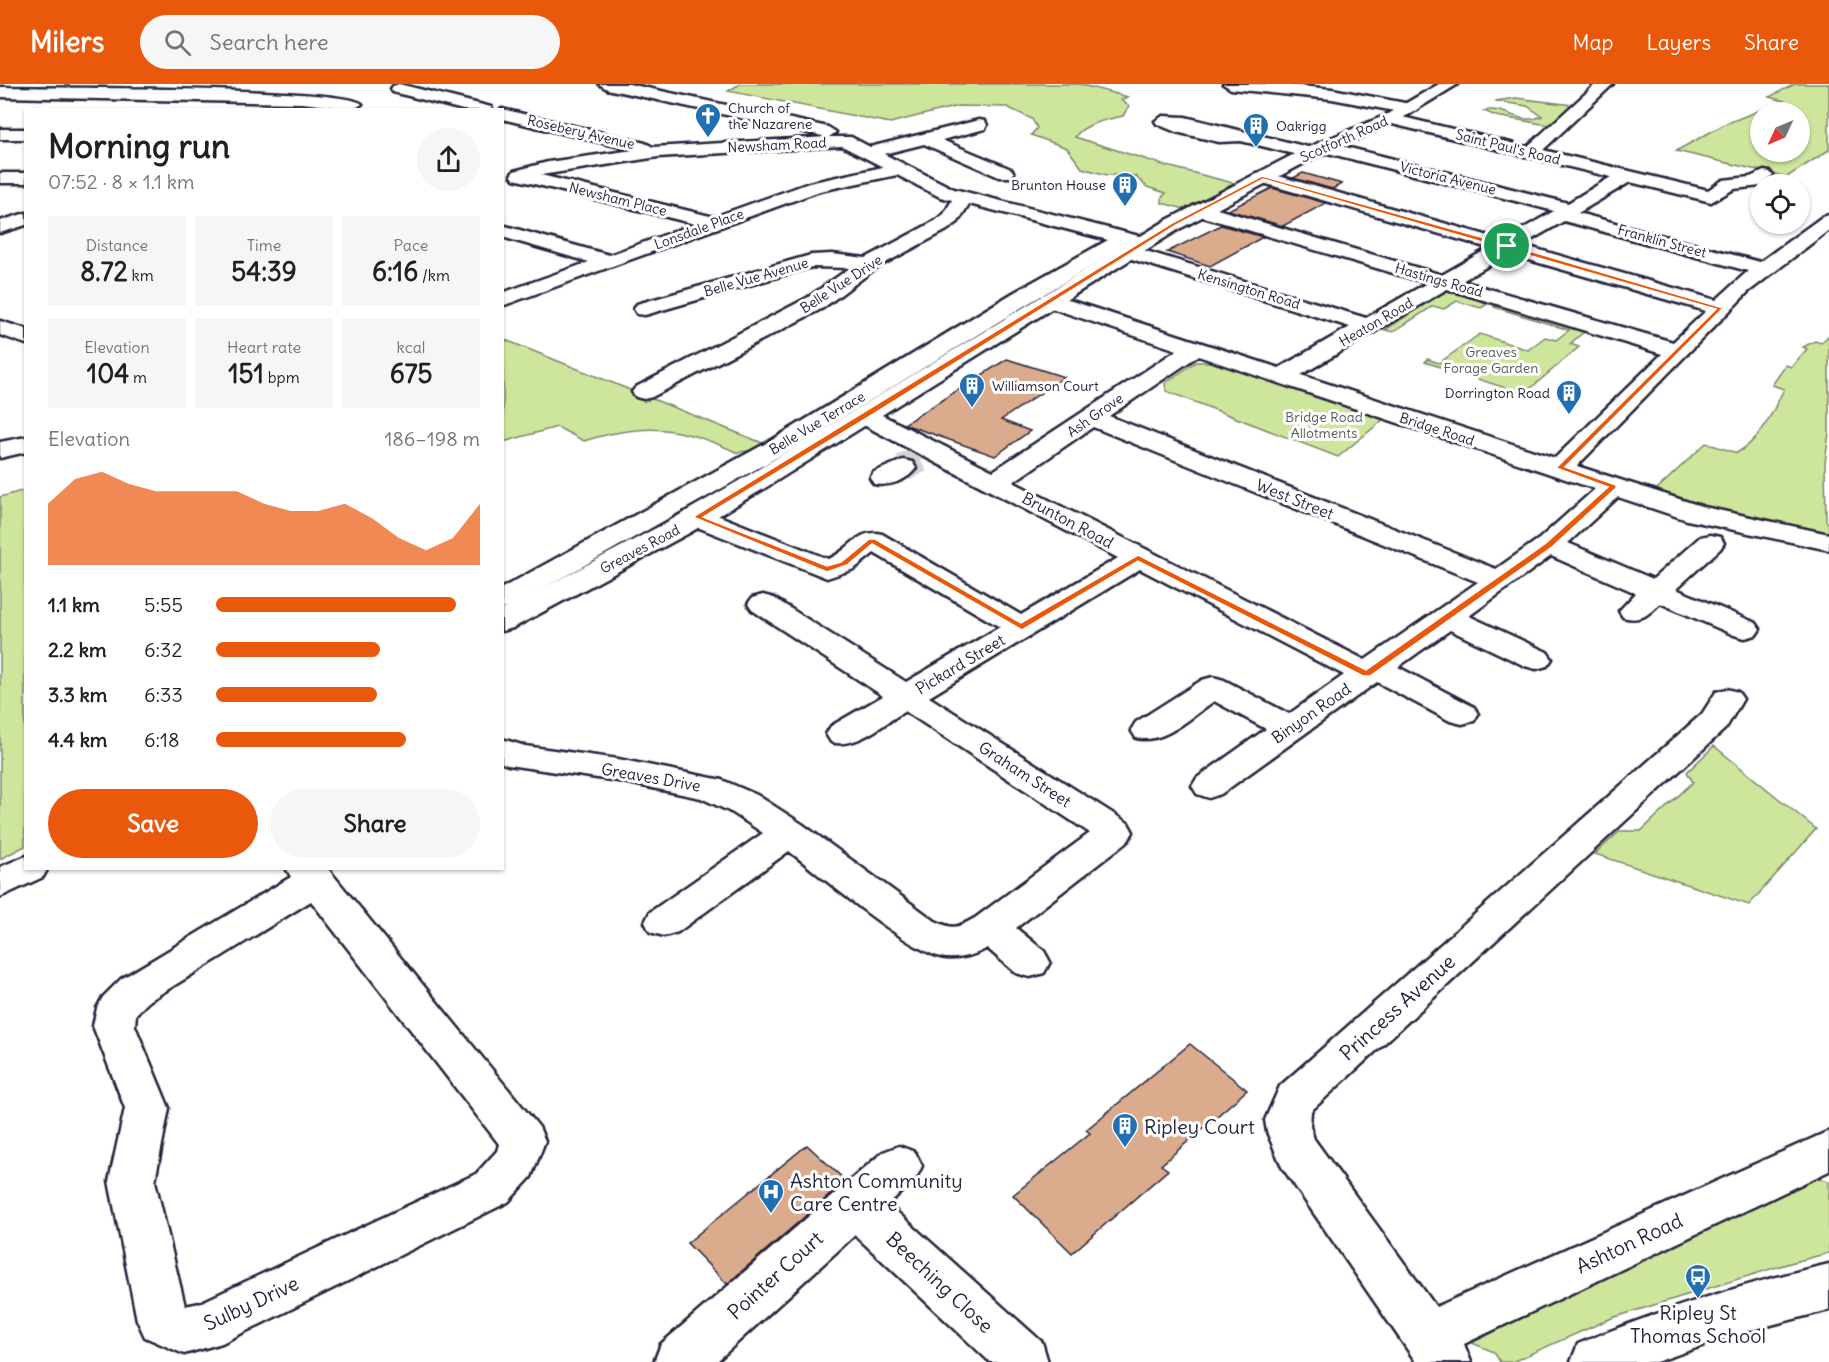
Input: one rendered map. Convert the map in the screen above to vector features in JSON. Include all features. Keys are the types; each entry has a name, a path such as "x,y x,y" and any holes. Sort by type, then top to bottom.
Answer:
{"street":[{"path":"607,84 826,131 844,141"},
{"path":"654,94 670,84"},
{"path":"1231,84 1332,94 1410,109"},
{"name":"Scotforth Road","path":"1050,300 1133,244 1262,177 1410,109 1450,84"},
{"path":"1530,153 1605,84"},
{"path":"0,92 302,98 348,107 405,87 478,108"},
{"name":"Rosebery Avenue","path":"504,114 627,142 658,152"},
{"name":"Saint Paul's Road","path":"1390,119 1719,198 1729,184 1750,182"},
{"path":"868,153 979,125"},
{"path":"0,134 24,134"},
{"name":"Victoria Avenue","path":"1241,136 1318,150 1566,212"},
{"path":"926,139 1005,173"},
{"name":"Newsham Road","path":"511,172 658,152 844,141 963,198 1133,244"},
{"name":"Lonsdale Place","path":"504,299 815,187 899,169"},
{"name":"Newsham Place","path":"511,172 715,223"},
{"name":"Heaton Road","path":"1281,377 1627,176"},
{"path":"1262,177 1720,308"},
{"path":"0,178 24,178"},
{"name":"Belle Vue Drive","path":"644,392 815,303 869,264 940,226 951,218 963,198"},
{"name":"Hastings Road","path":"1200,210 1678,351"},
{"name":"Franklin Street","path":"1566,212 1763,268"},
{"path":"1,227 24,220"},
{"path":"1560,468 1763,268 1829,221"},
{"path":"1,227 24,231"},
{"path":"504,232 609,261"},
{"name":"Kensington Road","path":"1133,244 1369,326"},
{"name":"Belle Vue Terrace","path":"504,599 781,445 1021,298 1133,244"},
{"name":"Belle Vue Avenue","path":"645,309 811,261 832,260 869,264"},
{"name":"Bridge Road","path":"1050,300 1613,487 1707,516 1829,542"},
{"name":"Greaves Road","path":"504,621 697,517 865,416 1050,300"},
{"path":"0,328 24,336"},
{"name":"Ash Grove","path":"994,482 1195,348"},
{"name":"Brunton Road","path":"865,416 910,464 994,482 1138,558 1462,714"},
{"name":"West Street","path":"1091,418 1499,580"},
{"path":"0,450 24,444"},
{"name":"Binyon Road","path":"1209,786 1549,545 1613,487"},
{"path":"697,517 827,569 844,564 872,540 1022,627"},
{"path":"1634,611 1710,543"},
{"path":"1549,545 1745,629"},
{"name":"Pickard Street","path":"843,734 1138,558"},
{"name":"Graham Street","path":"763,604 1115,832 1055,880 989,928 968,941 946,943"},
{"path":"1447,617 1536,659"},
{"path":"1148,730 1213,687 1290,728"},
{"name":"Princess Avenue","path":"1437,1348 1298,1153 1288,1132 1287,1113 1302,1092 1714,721 1727,699"},
{"name":"Greaves Drive","path":"504,751 520,757 618,770 710,788 745,804 789,833 921,931 946,943"},
{"path":"664,922 789,833"},
{"path":"0,883 26,870"},
{"name":"Sulby Drive","path":"310,874 523,1141 515,1163 492,1188 204,1326 184,1330 162,1320 132,1181 147,1108 114,1026 117,1008 135,990 310,874"},
{"path":"989,928 1030,962"},
{"name":"Ashton Road","path":"1437,1348 1829,1150"},
{"name":"Pointer Court","path":"679,1362 899,1166"},
{"name":"Beeching Close","path":"855,1204 1024,1360"},
{"path":"1596,1362 1711,1319 1829,1287"}],"green space":[{"path":"740,84 1079,84 1128,97 1121,100 1129,106 1123,116 1090,125 1075,137 1167,166 1237,184 1188,210 1162,203 1162,197 1166,193 1147,187 1135,176 1107,175 1082,168 1067,148 1031,135 1037,128 1032,119 1007,107 958,106 890,123 728,91"},
{"path":"1795,84 1829,84 1829,150 1792,174 1774,174 1676,151 1725,124 1750,114 1750,162 1810,162 1810,102 1781,102 1784,101 1769,97"},
{"path":"1516,98 1573,105 1548,125 1496,116 1484,111 1499,111 1527,119 1542,116 1527,106 1495,101"},
{"path":"1448,289 1491,302 1481,308 1457,301 1444,309 1433,306 1393,332 1385,330"},
{"name":"Greaves Forage Garden","path":"1499,304 1586,330 1570,344 1579,347 1524,394 1425,362 1427,359 1439,363 1480,334 1528,350 1545,337 1556,340 1569,330 1494,307"},
{"path":"1829,335 1829,433 1825,463 1826,521 1829,524 1829,537 1717,515 1644,489 1646,486 1657,489 1706,443 1737,453 1754,440 1765,425 1784,389 1772,385 1786,365 1791,367 1807,349 1803,347 1815,341 1821,343"},
{"path":"504,339 770,446 738,453 680,432 645,429 584,441 557,427 504,442"},
{"name":"Bridge Road Allotments","path":"1196,362 1214,362 1384,419 1338,457 1166,391 1165,383"},
{"path":"24,490 24,847 0,859 0,497"},
{"path":"1714,746 1816,829 1749,905 1595,854 1620,831 1641,831 1693,782 1687,772"},
{"path":"1818,1178 1829,1181 1829,1253 1612,1318 1512,1362 1500,1362 1494,1352 1472,1343 1803,1182"}],"building":[{"path":"1303,173 1342,184 1332,189 1293,178"},
{"path":"1272,188 1326,203 1283,226 1228,210"},
{"path":"1221,225 1263,237 1210,266 1167,252"},
{"name":"Williamson Court","path":"1007,359 1064,377 1001,420 1030,431 995,456 904,424"},
{"name":"Ripley Court","path":"1190,1044 1247,1090 1161,1165 1168,1170 1072,1253 1013,1195 1090,1133 1086,1130"},
{"name":"Ashton Community Care Centre","path":"807,1145 846,1181 727,1284 687,1243"}],"tunnel":[{"path":"903,468 920,459"}],"place":[{"name":"Church of the Nazarene","path":"708,139"},
{"name":"Oakrigg","path":"1256,149"},
{"name":"Brunton House","path":"1125,208"},
{"name":"Williamson Court","path":"972,409"},
{"name":"Dorrington Road","path":"1569,416"},
{"name":"Ripley Court","path":"1125,1149"},
{"name":"Ashton Community Care Centre","path":"771,1215"},
{"name":"Ripley St Thomas School","path":"1698,1300"}],"route":[{"path":"1262,177 1507,246 1720,308 1560,468 1613,487 1549,545 1367,674 1138,558 1022,627 872,540 844,564 827,569 697,517 865,416 1174,224 1262,177"}]}
